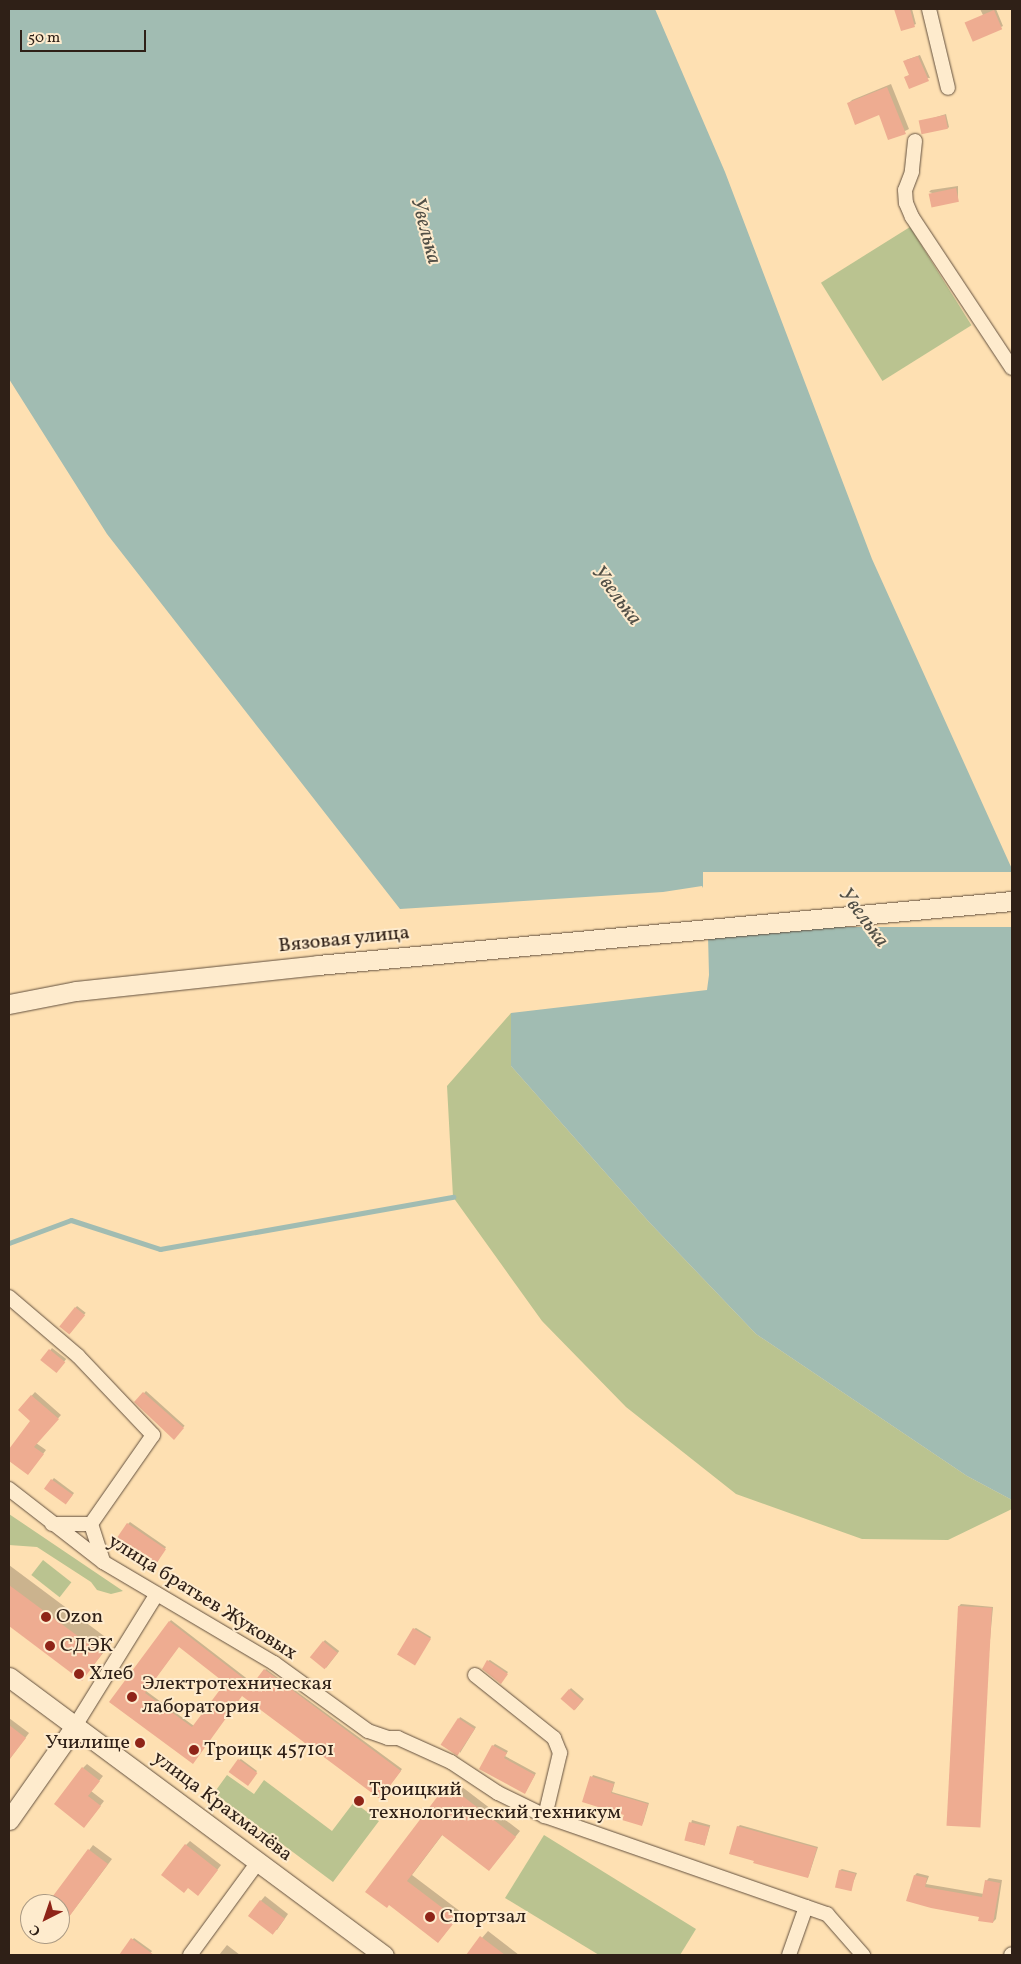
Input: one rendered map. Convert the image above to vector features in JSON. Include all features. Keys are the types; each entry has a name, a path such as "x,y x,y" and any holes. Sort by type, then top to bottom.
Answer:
{"street":[{"path":"929,9 948,88"},
{"path":"915,141 912,172 905,190 906,203 912,217 1012,368"},
{"name":"Вязовая улица","path":"9,1004 76,991 318,965 1012,901"},
{"path":"9,1297 78,1356 153,1435 91,1524"},
{"name":"улица братьев Жуковых","path":"9,1489 103,1562 274,1663 368,1731 388,1738 398,1738 451,1762 498,1793 545,1816 827,1914 863,1955"},
{"path":"52,1524 91,1524"},
{"path":"91,1524 103,1562"},
{"path":"9,1820 75,1726 157,1594"},
{"path":"475,1675 554,1738 560,1753 545,1816"},
{"name":"улица Крахмалёва","path":"9,1677 384,1955"},
{"path":"190,1955 258,1862"},
{"path":"789,1955 806,1907"}],"green space":[{"path":"910,227 971,325 882,381 821,283"},
{"path":"511,1013 511,1066 649,1222 756,1334 967,1476 1012,1500 1012,1509 948,1540 862,1539 736,1494 626,1407 542,1321 453,1197 447,1086"},
{"path":"9,1514 123,1591 111,1594 97,1590 91,1582 37,1547 9,1545"},
{"path":"43,1560 71,1582 60,1597 31,1575"},
{"path":"227,1775 254,1794 264,1780 332,1831 354,1802 379,1821 333,1882 214,1793"},
{"path":"544,1835 696,1929 680,1955 599,1955 505,1898"}],"water":[{"name":"Увелька","path":"9,9 655,9 725,172 872,559 1012,869 1012,1500 967,1476 756,1334 649,1222 511,1066 511,1013 707,990 709,975 707,896 702,886 663,892 400,909 107,534 9,379"}],"pier":[{"path":"703,872 1012,872 1012,927 703,927"}],"building":[{"path":"894,9 910,9 915,27 901,31"},
{"path":"994,10 1002,29 973,42 965,23"},
{"path":"918,56 929,81 909,89 904,77 909,75 903,61"},
{"path":"887,87 906,134 888,140 879,115 855,125 847,103"},
{"path":"945,115 948,129 922,134 919,121"},
{"path":"956,188 959,202 932,208 929,194"},
{"path":"75,1307 85,1315 69,1335 59,1326"},
{"path":"49,1349 65,1362 57,1373 40,1360"},
{"path":"143,1392 184,1428 174,1440 134,1402"},
{"path":"31,1395 59,1419 34,1447 44,1454 28,1475 9,1461 9,1449 30,1421 18,1410"},
{"path":"51,1479 73,1495 66,1505 44,1489"},
{"path":"127,1523 166,1549 155,1566 116,1540"},
{"path":"9,1585 102,1654 82,1681 9,1626"},
{"path":"958,1606 992,1608 980,1827 946,1826"},
{"path":"169,1621 252,1685 264,1669 401,1771 380,1799 242,1696 193,1764 109,1702","holes":["179,1647 225,1683 192,1727 145,1693"]},
{"path":"413,1628 431,1639 415,1665 397,1655"},
{"path":"323,1641 338,1653 325,1669 310,1657"},
{"path":"487,1660 508,1674 501,1684 482,1669"},
{"path":"569,1689 583,1701 574,1711 560,1699"},
{"path":"458,1718 475,1729 457,1756 441,1745"},
{"path":"9,1725 26,1738 9,1760"},
{"path":"492,1745 507,1753 504,1758 535,1775 525,1794 479,1769"},
{"path":"238,1759 257,1773 248,1786 229,1772"},
{"path":"82,1767 100,1781 88,1796 101,1806 84,1828 54,1804"},
{"path":"590,1776 614,1784 611,1793 648,1804 642,1826 622,1820 624,1815 582,1802"},
{"path":"447,1784 516,1837 489,1871 442,1835 407,1881 457,1919 438,1943 389,1905 387,1908 365,1892"},
{"path":"689,1822 709,1827 705,1846 684,1840"},
{"path":"737,1826 817,1848 808,1878 753,1863 754,1861 729,1854"},
{"path":"185,1844 218,1870 198,1896 188,1888 184,1893 161,1875"},
{"path":"88,1849 108,1864 70,1915 70,1894 54,1894"},
{"path":"839,1870 856,1874 852,1891 835,1888"},
{"path":"914,1875 927,1878 925,1887 982,1897 985,1880 1000,1883 993,1923 978,1921 979,1917 906,1901"},
{"path":"260,1900 285,1919 273,1935 248,1916"},
{"path":"480,1936 505,1955 466,1955"},
{"path":"131,1938 154,1955 119,1955"}],"waterway":[{"path":"9,1243 71,1220 160,1249 453,1197"}],"place":[{"name":"Ozon","path":"46,1617"},
{"name":"СДЭК","path":"50,1646"},
{"name":"Хлеб","path":"79,1674"},
{"name":"Электротехническая лаборатория","path":"132,1697"},
{"name":"Училище","path":"140,1743"},
{"name":"Троицк 457101","path":"194,1750"},
{"name":"Троицкий технологический техникум","path":"359,1801"},
{"name":"Спортзал","path":"430,1917"}]}
